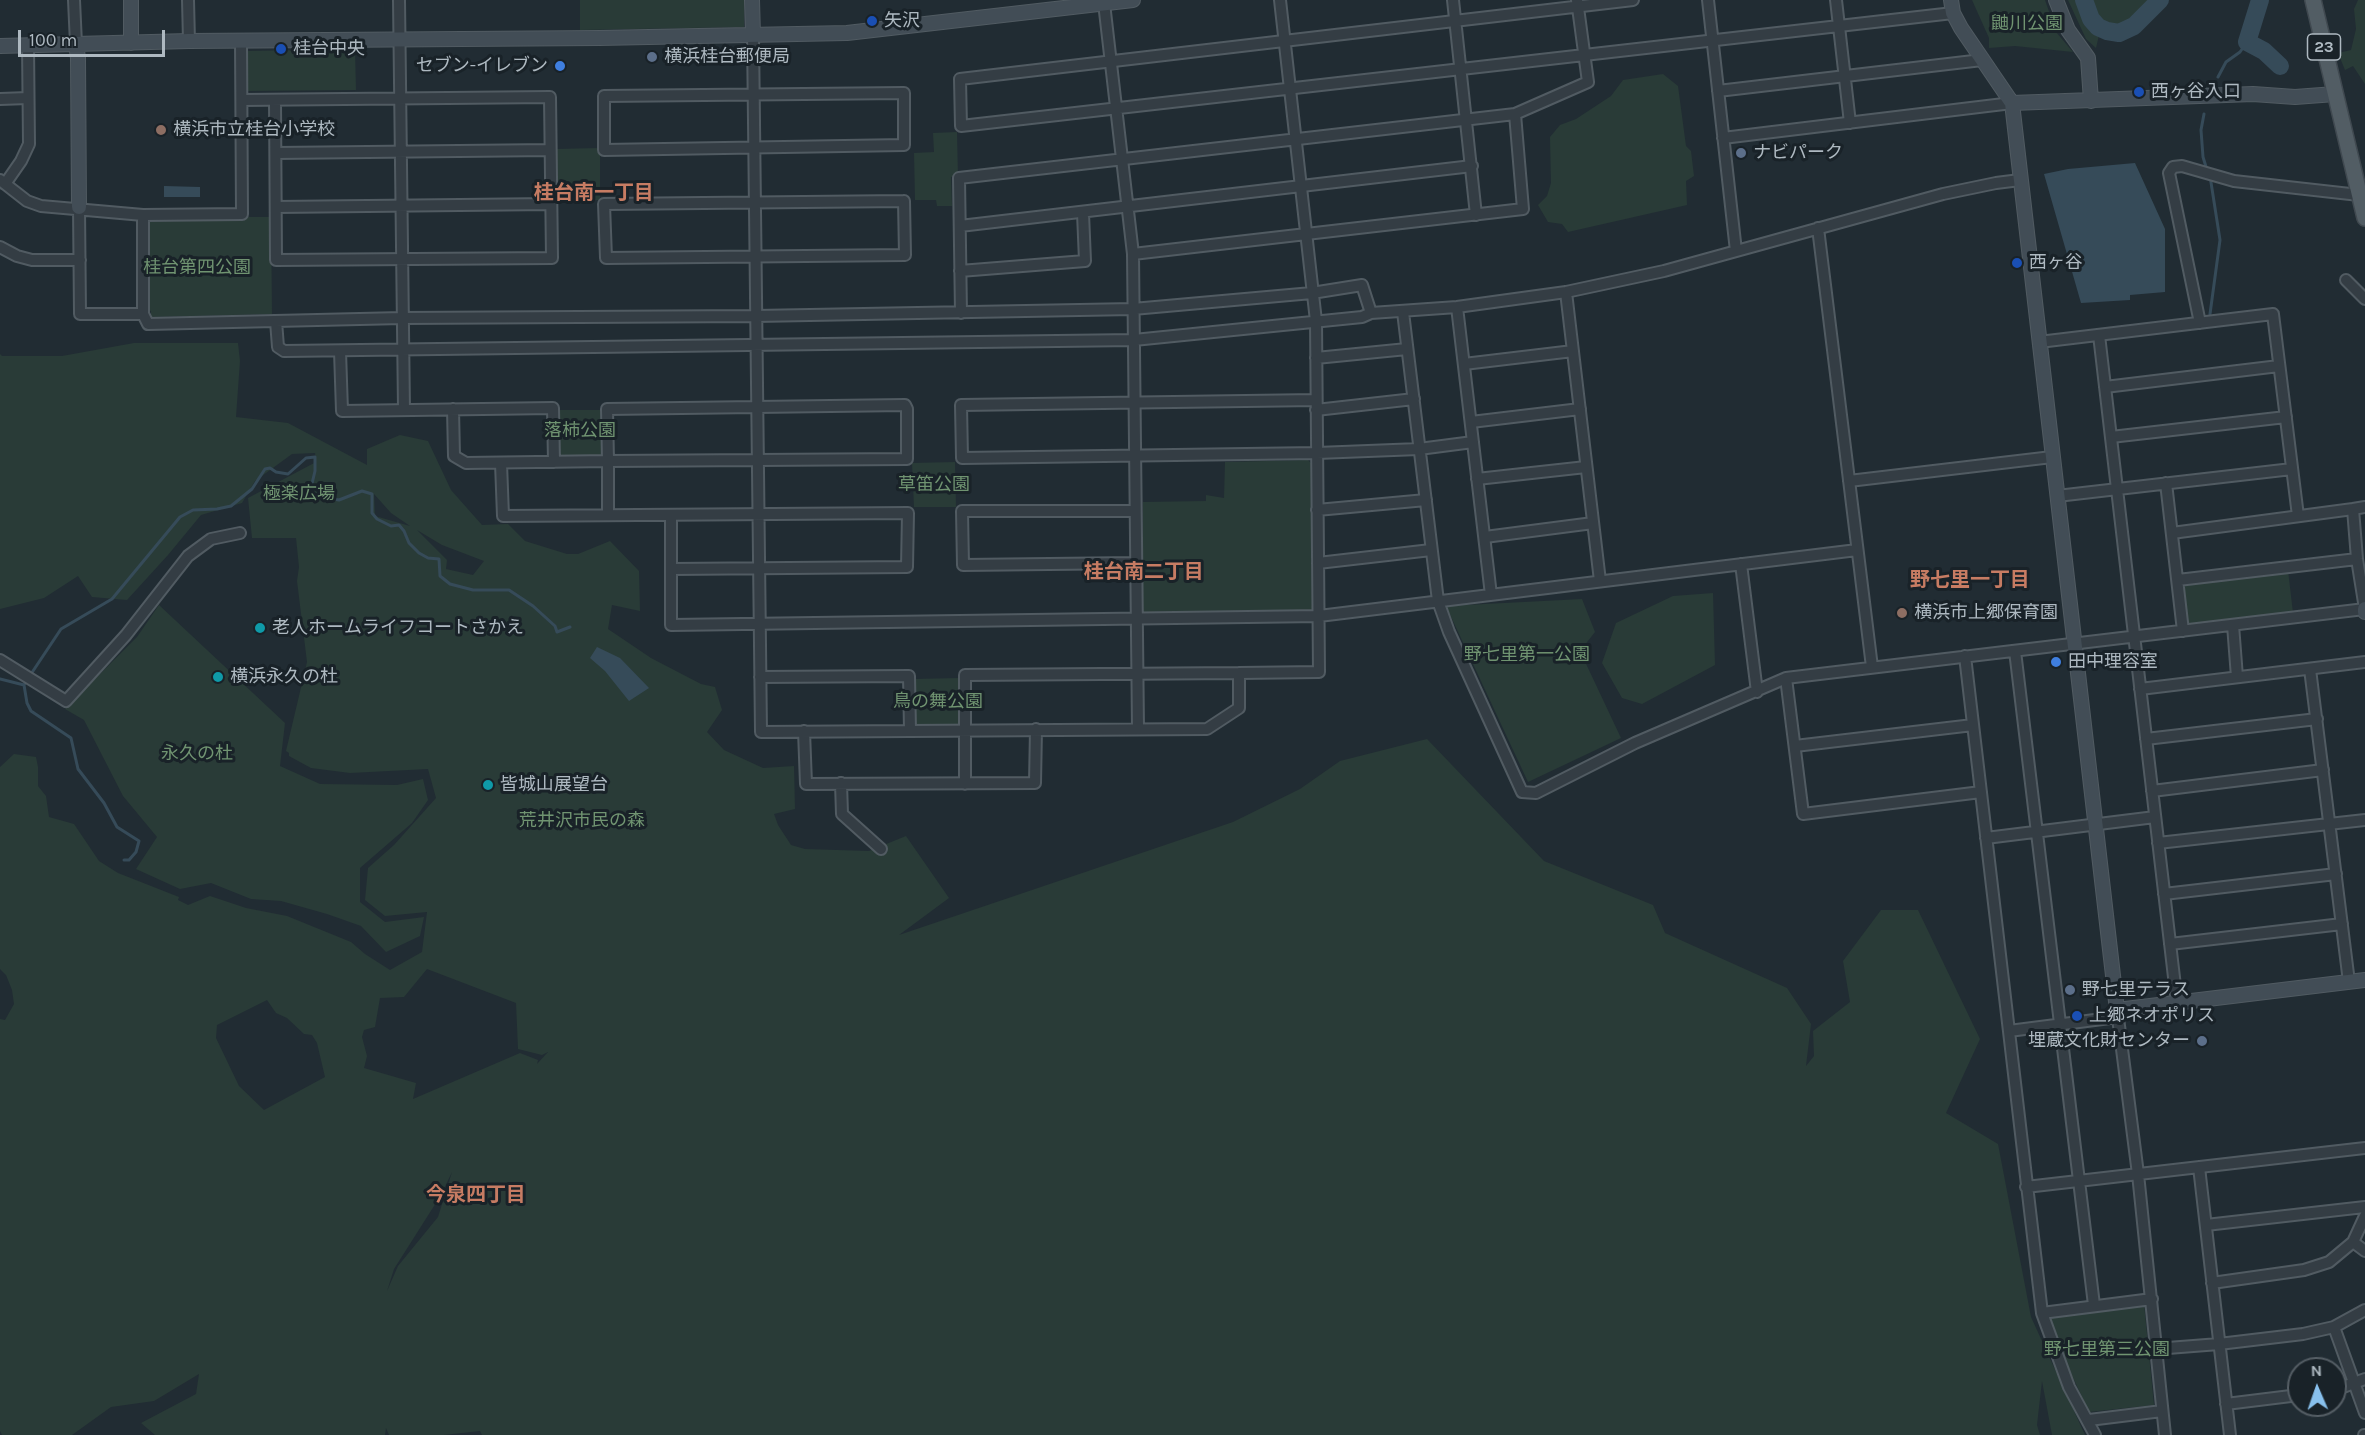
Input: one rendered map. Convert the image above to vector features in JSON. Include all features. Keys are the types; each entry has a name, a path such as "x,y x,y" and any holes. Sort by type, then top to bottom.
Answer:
{"main road":[{"name":"23","path":"2313,0 2365,218"}],"street":[{"path":"75,0 78,58 81,314 143,314"},
{"path":"131,0 131,43"},
{"path":"188,0 189,41"},
{"path":"399,0 399,152 404,409"},
{"path":"753,0 761,732 1207,729 1239,708 1239,673"},
{"path":"0,46 189,41 847,33 1133,0"},
{"path":"965,784 963,729 965,675 1319,672 1316,321 1280,0"},
{"path":"1453,0 1468,120 1476,214"},
{"path":"1633,0 1578,3 1455,21 960,79 961,126 1839,26 1952,6 1982,60 2012,104 2117,1014 2138,1174 2165,1435"},
{"path":"1708,0 1736,251"},
{"path":"1836,0 1850,123"},
{"path":"2056,0 2068,30 2088,58 2091,100"},
{"path":"1103,2 1133,254 1138,728"},
{"path":"961,313 959,178 1515,114 1588,82 1578,3"},
{"path":"28,45 28,144 21,160 3,182 27,201 41,206 79,207 143,214 242,214 241,41"},
{"path":"1718,91 1982,60"},
{"path":"904,93 904,145 604,150 604,96 753,95 904,93"},
{"path":"1723,138 2012,104 2253,94 2295,97 2335,94"},
{"path":"242,100 550,97 552,258 276,260 275,100"},
{"path":"0,99 28,98"},
{"path":"1133,254 1523,210 1515,114"},
{"path":"276,153 550,150"},
{"path":"960,226 1472,166"},
{"path":"2200,323 2169,173 2173,167 2182,166 2234,181 2359,195"},
{"path":"276,321 278,347 284,351 1134,340 1362,317 1371,313 1457,307 1566,292 1626,280 1943,195 2020,180"},
{"path":"904,201 905,255 606,258 604,204 755,202 904,201"},
{"path":"276,207 551,204"},
{"path":"960,271 1085,261 1083,213"},
{"path":"143,214 143,314 148,324 402,318 756,316 1133,309 1362,285 1371,313"},
{"path":"1818,228 1872,667"},
{"path":"0,247 16,256 32,260 80,260"},
{"path":"2346,280 2365,300"},
{"path":"1566,292 1600,581"},
{"path":"1457,307 1491,595"},
{"path":"1403,312 1438,601 1449,632 1522,792 1536,794 1635,743 1786,678 2365,610 2357,559 2353,509"},
{"path":"2039,342 2273,314 2298,516"},
{"path":"2099,335 2177,1003"},
{"path":"1316,358 1407,348"},
{"path":"340,351 342,411 553,408 554,462"},
{"path":"1464,364 1573,351"},
{"path":"2105,387 2279,366"},
{"path":"1414,399 1316,405 1133,403 961,405 962,458 1317,453 1419,449 1473,442"},
{"path":"453,409 454,456 466,463 608,461 908,459 907,409 905,405 607,409 608,461 608,515"},
{"path":"1471,423 1580,409"},
{"path":"2111,437 2286,417"},
{"path":"1849,481 2052,457"},
{"path":"501,463 503,516 908,513 908,567 671,569"},
{"path":"1477,479 1586,467"},
{"path":"2057,496 2292,469"},
{"path":"2166,483 2183,631"},
{"path":"1317,510 1425,500"},
{"path":"2172,533 2365,507"},
{"path":"1134,511 962,511 963,565 1135,563"},
{"path":"671,515 671,625 1319,616 1857,550"},
{"path":"1485,537 1593,523"},
{"path":"0,660 66,701 126,635 188,556 211,539 240,533"},
{"path":"1318,563 1431,550"},
{"path":"2178,580 2357,559"},
{"path":"1741,564 1757,692"},
{"path":"2233,625 2237,677"},
{"path":"2015,651 2094,1305"},
{"path":"1965,656 2042,1313 2069,1387 2089,1420 2095,1435"},
{"path":"2140,689 2365,662"},
{"path":"2310,669 2349,982"},
{"path":"760,677 909,676 910,730"},
{"path":"1786,678 1803,814 1981,792"},
{"path":"2146,739 2317,719"},
{"path":"1794,746 1973,725"},
{"path":"804,731 806,784 965,784 1035,783 1036,729"},
{"path":"2152,791 2323,770"},
{"path":"842,783 842,814 881,849"},
{"path":"1986,838 2155,817"},
{"path":"2158,843 2365,820"},
{"path":"2164,894 2336,874"},
{"path":"2170,944 2342,924"},
{"path":"2009,1030 2060,1025 2177,1003 2365,980"},
{"path":"2026,1187 2365,1148"},
{"path":"2199,1167 2230,1435"},
{"path":"2206,1225 2365,1207"},
{"path":"2212,1283 2304,1270 2329,1262 2353,1242 2365,1216"},
{"path":"2353,1242 2365,1251"},
{"path":"2042,1313 2152,1299"},
{"path":"2156,1349 2219,1344 2334,1327 2365,1310"},
{"path":"2334,1327 2360,1381 2365,1413"},
{"path":"2226,1404 2287,1396"},
{"path":"2089,1420 2162,1411"}],"green space":[{"path":"580,0 744,0 744,27 580,30"},
{"name":"鼬川公園","path":"1972,0 2045,0 2056,32 2073,52 2015,46 1989,48 1989,38"},
{"path":"2068,0 2085,0 2092,20 2101,27 2096,48 2086,39"},
{"path":"2089,0 2152,0 2131,21 2118,28 2106,25 2092,13"},
{"path":"2358,0 2365,0 2365,84 2353,66 2345,70 2338,53 2351,50 2356,29 2354,9"},
{"path":"355,49 356,90 248,91 248,51"},
{"path":"1663,74 1678,86 1686,146 1691,151 1694,176 1686,181 1687,205 1568,232 1562,224 1548,222 1538,205 1547,196 1551,183 1550,137 1560,125 1576,119 1611,96 1623,80"},
{"path":"957,132 958,176 951,177 952,206 937,206 936,200 915,200 914,153 934,152 933,133"},
{"path":"600,148 600,200 555,202 555,149"},
{"name":"桂台第四公園","path":"271,217 272,314 151,317 151,311 148,310 148,222 151,219"},
{"path":"134,343 238,343 240,361 236,417 288,423 367,465 367,449 400,435 428,441 451,490 482,525 508,524 525,541 567,554 578,554 610,541 639,571 640,611 612,605 608,629 651,658 701,684 715,687 722,710 707,732 724,750 763,768 794,766 795,809 774,814 791,845 805,849 869,851 906,836 949,898 899,935 1233,822 1300,789 1340,761 1427,739 1544,861 1653,905 1665,933 1787,988 1811,1024 1806,1066 1814,1056 1813,1031 1850,1002 1843,961 1881,910 1918,910 1980,1039 1946,1113 1998,1144 2031,1317 2085,1435 2052,1435 2042,1381 2037,1425 2040,1435 482,1435 480,1431 444,1435 389,1435 386,1428 385,1435 155,1435 141,1423 196,1394 199,1374 154,1401 111,1407 72,1435 2,1435 0,1431 0,1019 5,1020 14,1004 6,975 0,969 0,767 14,754 36,757 38,786 46,796 49,817 74,824 99,861 118,873 179,897 178,900 188,905 210,896 246,908 287,916 351,942 390,970 422,952 427,912 385,916 365,900 368,868 394,845 436,798 428,769 350,773 311,768 289,756 286,751 307,662 297,581 299,567 296,538 252,538 248,498 316,462 315,453 292,454 255,481 242,503 201,515 127,600 92,597 78,576 44,598 0,609 0,354 2,356 62,356","holes":["374,494 391,513 410,526 375,516","417,530 442,545 484,561 473,575 446,569 447,560","427,969 516,1003 518,1049 542,1055 548,1052 537,1064 538,1060 520,1053 413,1099 416,1083 364,1068 367,1056 362,1037 364,1030 375,1027 380,998 404,997","267,1000 276,1013 287,1018 304,1034 312,1035 317,1043 325,1077 264,1110 239,1086 216,1038 217,1025","452,1172 438,1217 398,1266 387,1291 394,1269 441,1195"]},
{"name":"落柿公園","path":"558,410 602,410 602,456 560,458"},
{"path":"1308,460 1311,463 1312,610 1143,612 1143,502 1206,501 1206,495 1224,498 1225,462"},
{"name":"草笛公園","path":"955,462 956,507 914,507 912,463"},
{"path":"2288,570 2293,613 2185,627 2180,582"},
{"path":"1713,593 1715,665 1642,704 1622,698 1602,663 1616,623 1673,596"},
{"name":"野七里第一公園","path":"1582,599 1595,632 1580,651 1621,738 1528,782 1446,606"},
{"name":"永久の杜","path":"159,605 285,723 280,766 320,784 397,785 423,779 428,800 412,823 360,868 360,902 385,922 424,917 420,936 386,952 361,926 327,914 281,901 251,899 211,883 180,889 136,869 157,837 123,796 84,720 65,709 137,637"},
{"name":"鳥の舞公園","path":"960,678 960,725 916,725 914,679"},
{"name":"野七里第三公園","path":"2144,1304 2154,1405 2089,1412 2044,1315"}],"water":[{"path":"2135,163 2165,229 2165,292 2130,295 2130,300 2081,303 2044,174 2068,169"},
{"path":"164,186 200,187 200,197 164,197"},
{"path":"597,647 620,658 649,688 629,701 605,671 590,658"}],"waterway":[{"path":"2084,0 2091,19 2098,27 2119,33 2134,26 2160,0"},
{"path":"2260,0 2247,42 2264,51 2280,66"},
{"path":"2218,77 2226,62 2240,52 2247,42"},
{"path":"2204,114 2201,130 2203,157 2207,170"},
{"path":"2210,176 2220,240 2210,314"},
{"path":"31,674 61,629 112,599 180,517 193,510 231,506 252,489 265,469 270,468 276,472 288,474 306,458 315,457 315,471 310,492 314,496 339,500 362,491 372,494 372,513 377,519 391,526 399,525 409,543 419,553 428,558 439,559 440,576 450,584 473,590 509,590 533,606 555,626 557,632 570,627"},
{"path":"0,679 24,685"},
{"path":"27,680 24,685 31,711 71,738 78,769 104,803 117,827 139,841 136,852 129,860 124,860"}],"place":[{"name":"矢沢","path":"872,21"},
{"name":"桂台中央","path":"281,49"},
{"name":"横浜桂台郵便局","path":"652,57"},
{"name":"セブン-イレブン","path":"560,66"},
{"name":"西ヶ谷入口","path":"2139,92"},
{"name":"横浜市立桂台小学校","path":"161,130"},
{"name":"ナビパーク","path":"1741,153"},
{"name":"西ヶ谷","path":"2017,263"},
{"name":"横浜市上郷保育園","path":"1902,613"},
{"name":"老人ホームライフコートさかえ","path":"260,628"},
{"name":"田中理容室","path":"2056,662"},
{"name":"横浜永久の杜","path":"218,677"},
{"name":"皆城山展望台","path":"488,785"},
{"name":"野七里テラス","path":"2070,990"},
{"name":"上郷ネオポリス","path":"2077,1016"},
{"name":"埋蔵文化財センター","path":"2202,1041"}],"district":[{"name":"桂台南一丁目","path":"594,193"},
{"name":"桂台南二丁目","path":"1144,572"},
{"name":"野七里一丁目","path":"1970,580"},
{"name":"今泉四丁目","path":"476,1195"}],"park label":[{"name":"極楽広場","path":"299,494"},
{"name":"荒井沢市民の森","path":"582,821"}]}
